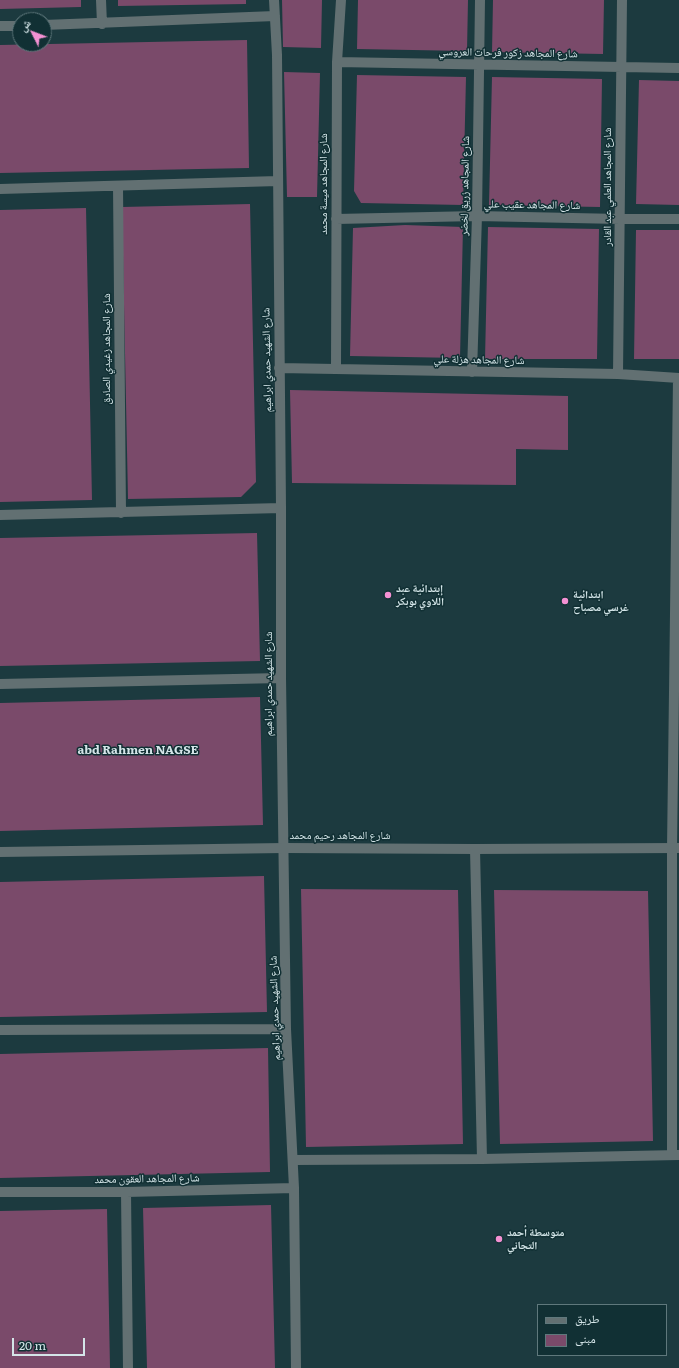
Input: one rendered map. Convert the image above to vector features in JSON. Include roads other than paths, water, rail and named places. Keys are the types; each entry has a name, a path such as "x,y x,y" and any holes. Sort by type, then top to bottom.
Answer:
{"street":[{"path":"101,0 102,24"},
{"name":"شارع الشهيد حمدي ابراهيم","path":"274,0 278,181 281,678 286,1029 294,1188 296,1368"},
{"name":"شارع المجاهد ميسة محمد","path":"336,368 337,62 341,0"},
{"name":"شارع المجاهد زريق لخضر","path":"472,372 480,0"},
{"name":"شارع المجاهد العلمي عبد القادر","path":"618,374 620,67 622,0"},
{"path":"52,25 275,16"},
{"path":"0,26 12,26"},
{"name":"شارع المجاهد زكور فرحات العروسي","path":"337,62 679,68"},
{"path":"0,190 278,181"},
{"name":"شارع المجاهد زغيدي الصادق","path":"118,186 121,513"},
{"name":"شارع المجاهد عقيب علي","path":"336,219 476,216 679,219"},
{"name":"شارع المجاهد هزلة علي","path":"279,368 618,374 678,378"},
{"path":"293,1160 482,1159 676,1155 675,848 678,378"},
{"path":"0,515 281,508"},
{"path":"0,684 281,678"},
{"name":"شارع المجاهد رحيم محمد","path":"0,852 284,848 675,848"},
{"path":"474,849 482,1159"},
{"path":"0,1030 286,1029"},
{"name":"شارع المجاهد العقون محمد","path":"0,1192 126,1192 294,1188"},
{"path":"126,1192 128,1368"}],"place":[{"name":"إبتدائية عبد اللاوي بوبكر","path":"388,595"},
{"name":"ابتدائية غرسي مصباح","path":"565,601"},
{"name":"متوسطة أحمد التجاني","path":"499,1239"}],"district":[{"name":"abd Rahmen NAGSE","path":"138,750"}]}
